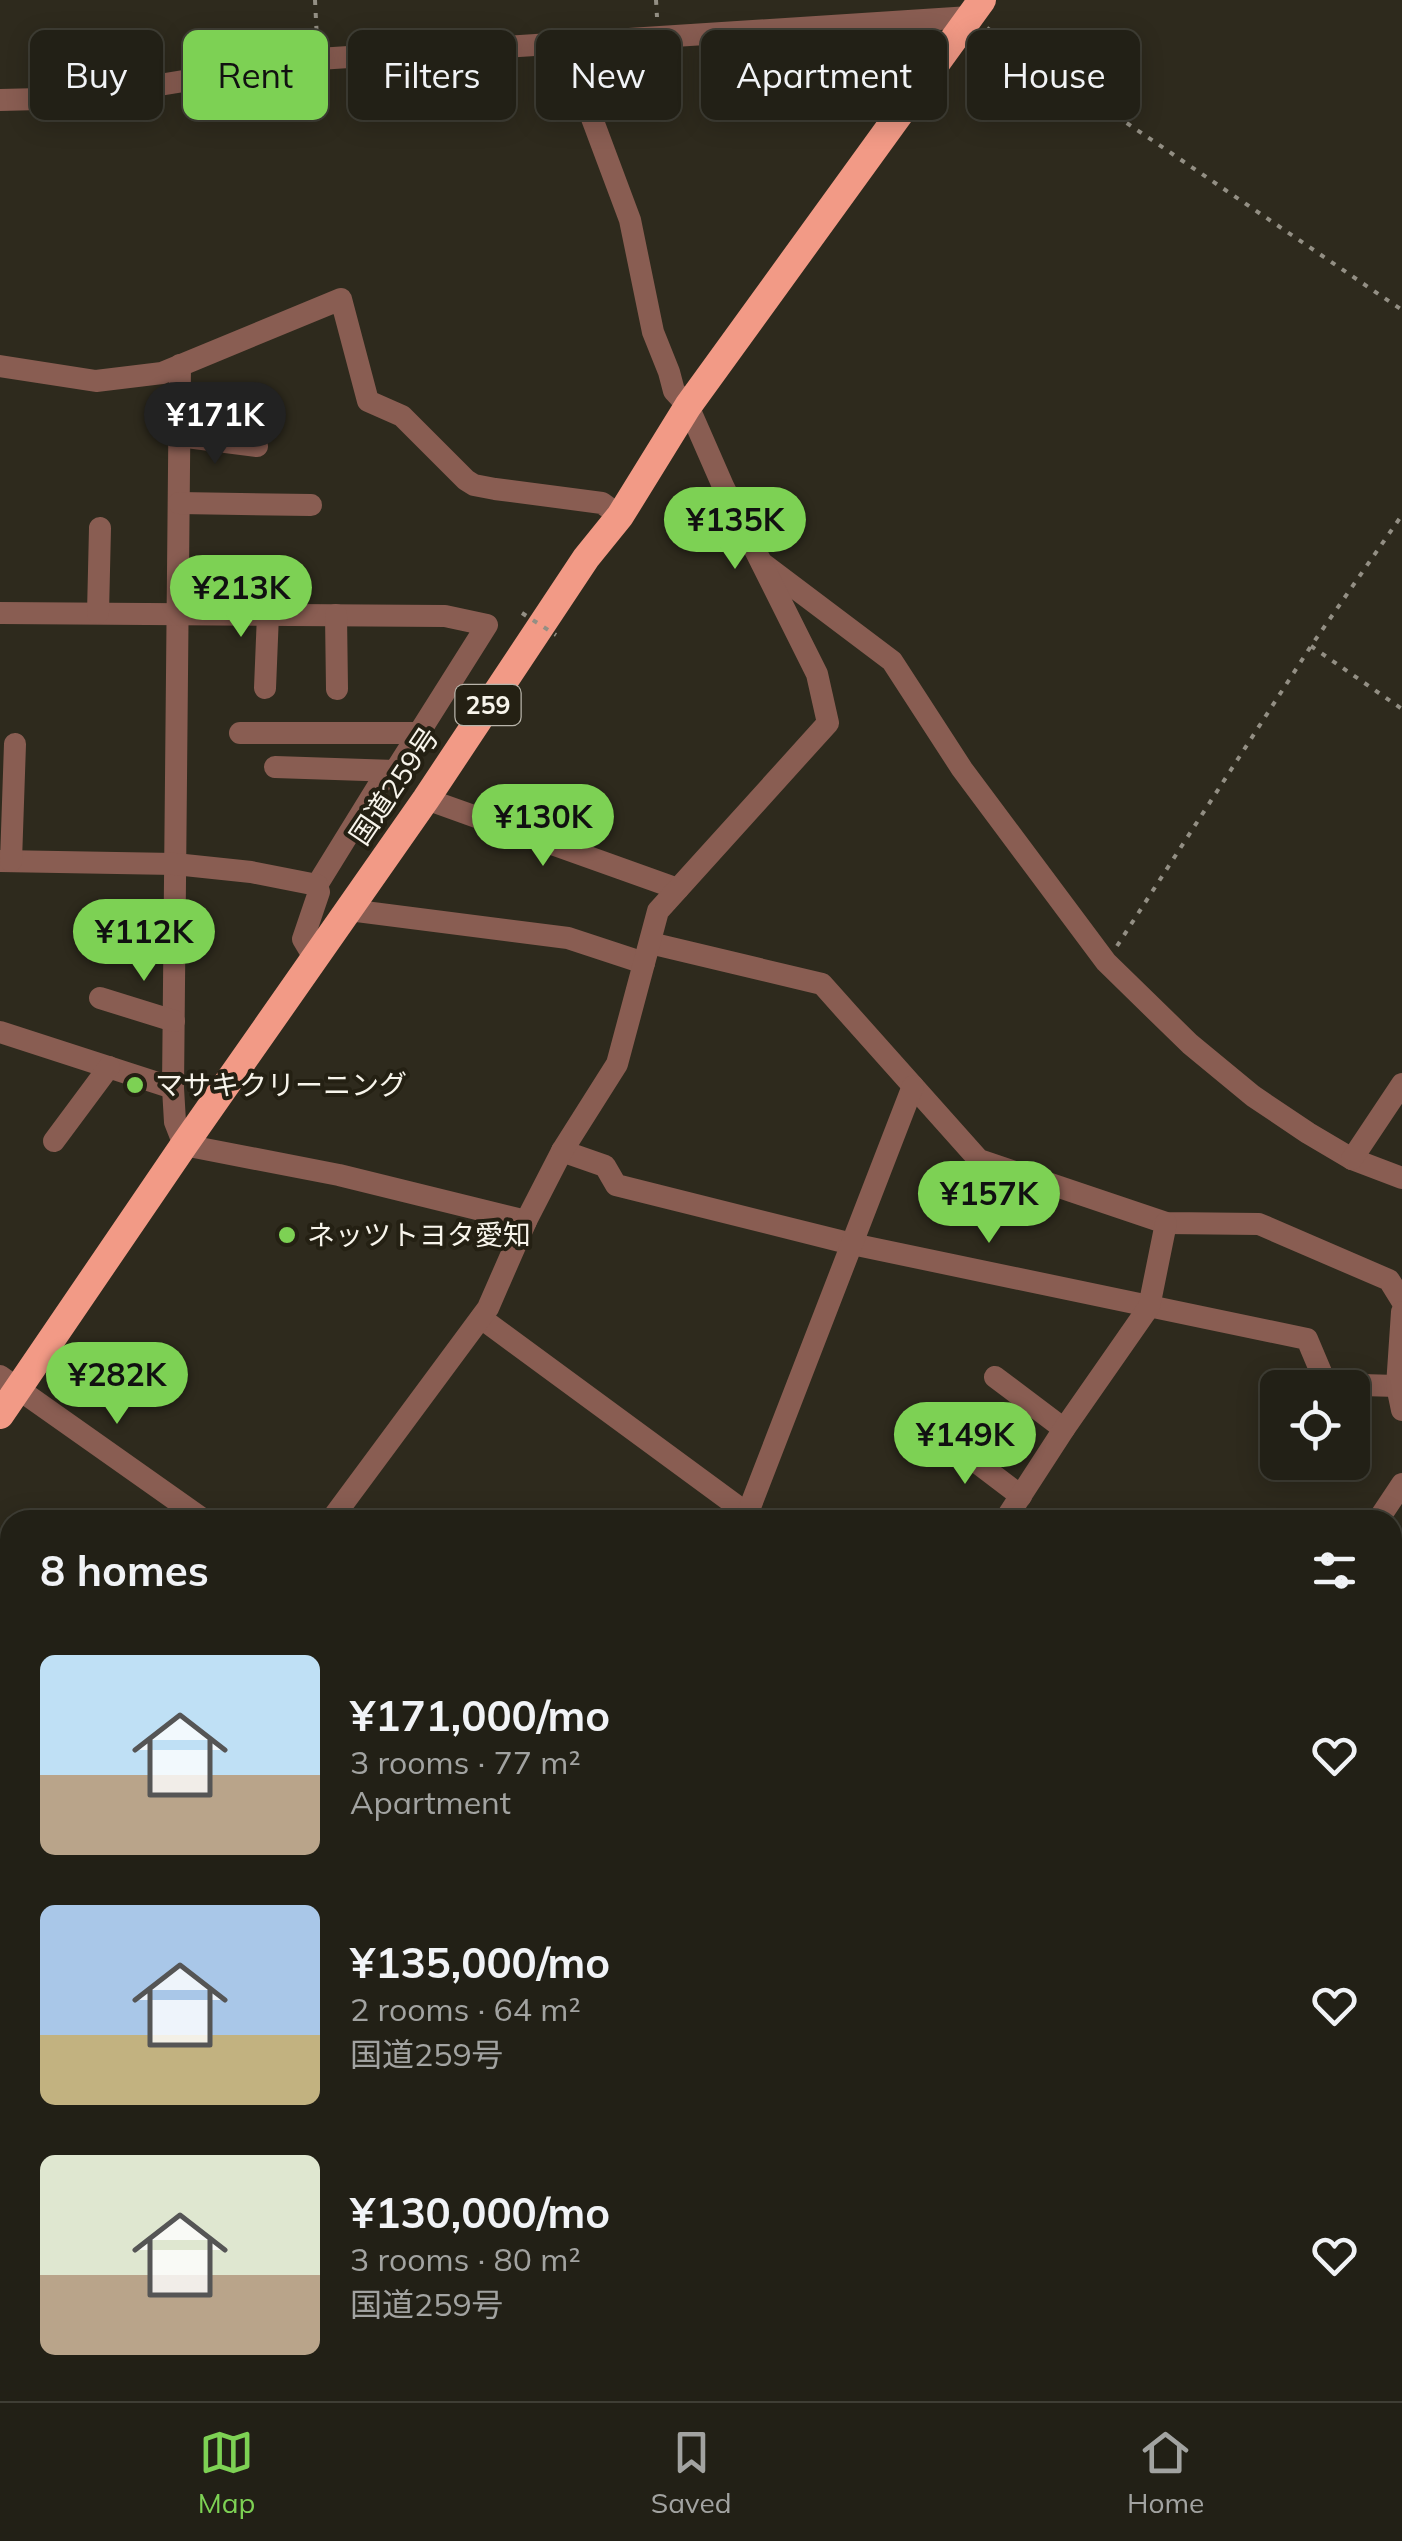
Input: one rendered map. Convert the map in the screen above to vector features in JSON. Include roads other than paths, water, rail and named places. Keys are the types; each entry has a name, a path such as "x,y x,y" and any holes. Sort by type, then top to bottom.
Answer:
{"highway":[{"name":"国道259号","path":"0,1415 9,1383 184,1146 426,799 586,558 620,516 688,406 976,8"}],"street":[{"path":"681,33 976,8"},
{"path":"0,100 80,98 318,58 536,44"},
{"path":"338,1510 488,1308 526,1220 562,1152 617,1064 658,912 828,723 817,674 723,486 688,406 674,392 653,332 630,220 593,120"},
{"path":"0,366 96,381 162,373 341,299 368,401 402,416 466,480 495,489 602,502 620,516"},
{"path":"180,365 174,1088 175,1122 184,1146 339,1176 526,1220"},
{"path":"179,436 256,446"},
{"path":"179,503 311,505"},
{"path":"98,613 100,528"},
{"path":"759,560 892,661 962,769 1106,962 1190,1044 1253,1096 1352,1159 1402,1178"},
{"path":"0,612 444,616 488,625 395,771 380,783 317,886"},
{"path":"265,688 268,614"},
{"path":"336,615 337,688"},
{"path":"240,733 419,733"},
{"path":"14,744 6,861 175,864 251,872 317,886"},
{"path":"274,767 395,771"},
{"path":"426,799 678,889"},
{"path":"314,959 303,939 320,892 317,886"},
{"path":"349,910 568,938 822,984 980,1160 1166,1223 1259,1224 1389,1280 1402,1300"},
{"path":"100,998 174,1020"},
{"path":"0,1032 174,1088"},
{"path":"54,1141 109,1067"},
{"path":"1352,1159 1402,1084"},
{"path":"753,1510 913,1086"},
{"path":"562,1152 605,1166 616,1185 852,1244 1307,1339 1326,1384 1397,1386"},
{"path":"1012,1510 1149,1306 1166,1223"},
{"path":"1402,1312 1397,1386 1402,1410"},
{"path":"481,1318 739,1510"},
{"path":"994,1377 1064,1428"},
{"path":"9,1383 190,1510"},
{"path":"942,1436 1021,1496"},
{"path":"1385,1510 1402,1484"}],"place":[{"name":"マサキクリーニング","path":"135,1085"},
{"name":"ネッツトヨタ愛知","path":"287,1235"}]}
